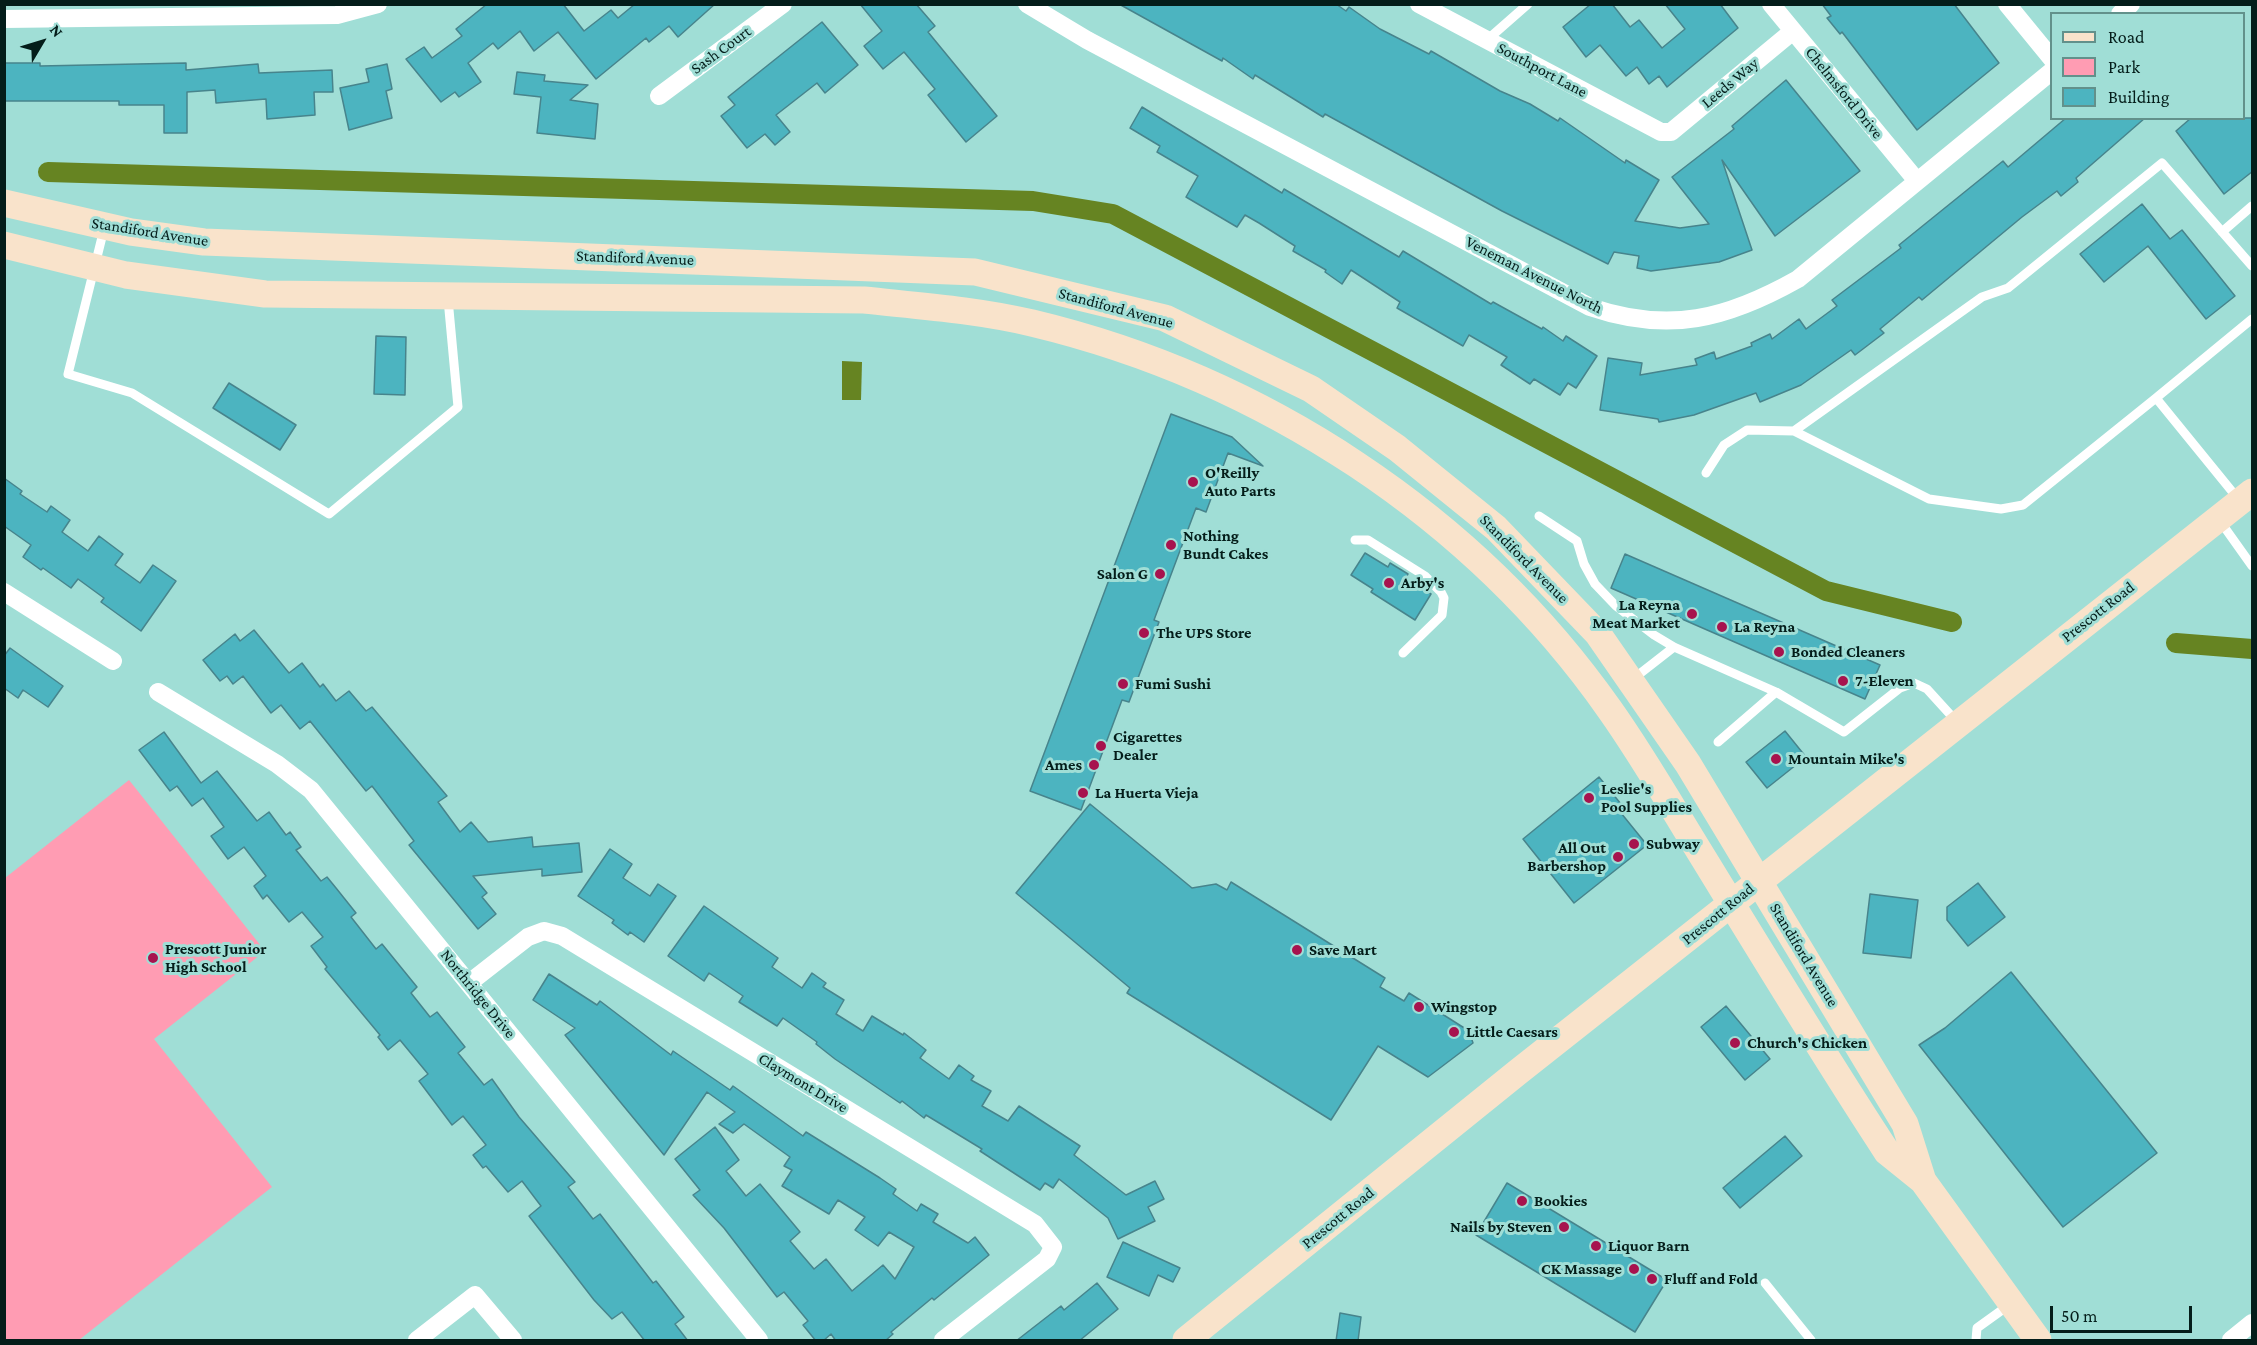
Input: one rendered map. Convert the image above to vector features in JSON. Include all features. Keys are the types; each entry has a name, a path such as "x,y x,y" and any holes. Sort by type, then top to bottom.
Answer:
{"main road":[{"name":"Standiford Avenue","path":"4,203 104,226 204,242 975,272 1165,318 1311,389 1397,448 1496,528 1598,634 1688,764 1905,1124 1923,1181"},
{"name":"Standiford Avenue","path":"4,245 93,268 205,288 265,294 765,298 864,300 938,307 1030,323 1174,368 1293,426 1358,465 1415,506 1466,549 1527,609 1609,709 1650,770 1731,904 1887,1152 1923,1181 2038,1341"},
{"path":"765,298 772,285 783,280 891,281 928,270"},
{"path":"1293,426 1301,416 1308,415 1434,492 1459,498"},
{"name":"Prescott Road","path":"1186,1341 1525,1066 2246,497"}],"street":[{"path":"4,19 104,12 337,15 378,4"},
{"name":"Sash Court","path":"659,96 783,4"},
{"name":"Veneman Avenue North","path":"1027,4 1087,40 1590,307 1618,316 1647,321 1703,318 1768,295 1798,279 2050,73"},
{"name":"Southport Lane","path":"1419,4 1661,132 1666,132"},
{"name":"Chelmsford Drive","path":"1771,4 1917,181"},
{"path":"2007,4 2050,57"},
{"name":"Leeds Way","path":"1666,132 1671,132 1793,31"},
{"path":"5,594 113,661"},
{"name":"Northridge Drive","path":"158,692 277,764 311,790 759,1341"},
{"name":"Claymont Drive","path":"469,983 528,937 544,931 562,936 1035,1224 1053,1247 1047,1259 943,1341"},
{"path":"417,1341 475,1295 513,1341"},
{"path":"2231,1341 2253,1323"}],"lane":[{"path":"1487,40 1528,4"},
{"path":"1794,431 1982,297 2008,288 2162,163 2253,266"},
{"path":"2222,232 2253,206"},
{"path":"104,226 68,374 132,393 329,514 458,407 448,297"},
{"path":"1706,472 1724,445 1747,430 1794,431 1929,498 2001,509 2023,505 2253,319"},
{"path":"2157,398 2246,497"},
{"path":"1539,516 1577,541 1584,564 1595,584 1616,606 1674,647 1776,692 1844,732 1900,688 1914,683 1927,689 1958,723"},
{"path":"2218,519 2253,566"},
{"path":"1355,540 1368,540 1425,576 1442,591 1444,598 1442,615 1403,653"},
{"path":"1631,680 1674,647"},
{"path":"1718,742 1776,692"},
{"path":"1765,1283 1811,1341"},
{"path":"1976,1341 1977,1328 2011,1304"}],"green space":[{"path":"129,780 265,951 154,1039 272,1187 79,1340 5,1340 5,878"}],"shaded area":[{"path":"842,361 862,362 861,400 842,400"}],"building":[{"path":"487,4 563,4 584,31 611,10 618,18 635,4 715,4 678,37 669,26 649,42 646,38 596,79 558,32 534,51 520,31 498,49 493,43 468,63 481,82 459,97 455,92 441,102 406,59 424,47 432,58 462,36 456,29"},
{"path":"860,4 916,4 935,26 928,32 997,116 966,142 928,95 935,89 904,52 883,69 864,46 882,31"},
{"path":"1119,4 1336,4 1346,11 1349,7 1380,29 1429,54 1431,51 1558,121 1560,118 1625,163 1626,160 1659,180 1635,221 1680,228 1709,224 1672,177 1734,129 1732,126 1786,80 1860,171 1775,236 1722,160 1752,250 1719,262 1651,271 1637,268 1639,256 1614,252 1608,264 1502,211 1325,114 1323,117 1255,75 1253,79 1223,58 1222,61"},
{"path":"1591,4 1612,4 1630,27 1639,20 1662,48 1685,29 1665,4 1720,4 1738,28 1667,87 1659,76 1649,84 1637,67 1626,76 1600,45 1586,57 1563,27"},
{"path":"1822,4 1954,4 1999,63 1917,130 1842,32 1840,34 1827,18 1831,16"},
{"path":"822,22 858,65 825,93 817,83 776,115 790,132 775,145 765,134 747,148 721,116 735,105 728,97"},
{"path":"4,63 40,63 40,66 186,63 186,70 258,64 259,73 332,70 333,92 314,92 315,115 267,119 266,99 216,103 215,90 187,92 187,133 164,133 164,105 119,105 119,101 4,101"},
{"path":"387,64 392,89 386,91 392,118 349,130 340,88 369,82 366,69"},
{"path":"517,72 545,75 544,81 588,85 570,100 598,104 595,139 537,133 541,97 514,94"},
{"path":"1142,107 1282,193 1284,189 1399,257 1403,251 1491,304 1493,302 1542,329 1543,327 1563,341 1566,336 1597,356 1576,388 1568,383 1560,395 1534,379 1530,384 1501,365 1507,357 1469,335 1463,346 1397,308 1400,302 1351,270 1342,284 1325,272 1326,270 1293,251 1295,246 1245,215 1237,227 1186,197 1198,176 1157,152 1160,146 1130,128"},
{"path":"2253,118 2253,171 2224,194 2176,131 2189,120"},
{"path":"2064,120 2143,120 2076,178 2078,182 2061,196 2057,191 2022,217 1922,300 1919,297 1880,329 1884,333 1855,355 1851,350 1801,385 1760,402 1756,393 1694,415 1659,422 1658,419 1600,410 1608,358 1642,363 1640,375 1697,365 1695,359 1714,352 1716,359 1752,346 1751,343 1770,334 1772,339 1799,319 1806,329 1837,306 1832,300 1901,248 1899,245 2003,161 2008,167"},
{"path":"2142,204 2170,239 2182,230 2235,296 2206,319 2148,246 2104,282 2080,254"},
{"path":"376,336 406,337 405,395 374,394"},
{"path":"229,383 296,425 280,450 213,408"},
{"path":"1171,414 1232,437 1263,466 1228,453 1206,512 1196,508 1154,620 1159,622 1129,702 1122,700 1081,810 1030,791"},
{"path":"4,478 22,491 20,494 47,512 51,506 70,520 62,532 88,551 99,536 123,554 115,565 140,583 153,565 176,581 141,631 101,602 104,598 78,579 71,588 23,557 31,545 4,526"},
{"name":"Arby's","path":"1365,553 1388,567 1390,563 1408,574 1406,578 1431,594 1415,620 1371,592 1373,589 1351,575"},
{"path":"1625,554 1880,665 1865,699 1611,588"},
{"path":"254,630 289,673 302,663 320,687 323,684 336,701 349,691 366,711 372,707 447,796 438,802 460,832 471,822 488,842 532,837 533,847 579,843 582,872 542,876 542,869 473,876 487,893 482,897 496,914 478,929 409,845 414,841 372,786 366,791 310,721 300,729 281,705 271,713 243,676 233,684 227,676 220,681 203,660 235,634 240,641"},
{"path":"10,648 63,686 48,707 23,690 18,698 4,688 4,656"},
{"name":"Mountain Mike's","path":"1785,731 1806,757 1767,788 1746,762"},
{"path":"164,732 201,783 217,771 257,821 269,812 286,835 290,832 301,847 296,850 321,881 327,877 336,888 356,913 351,917 376,949 382,944 417,987 411,993 430,1017 437,1012 465,1047 458,1053 484,1085 492,1079 519,1117 575,1182 568,1187 593,1219 600,1214 653,1283 656,1281 684,1317 675,1324 688,1341 645,1341 622,1312 612,1319 594,1300 529,1216 541,1206 522,1181 508,1192 486,1166 483,1168 473,1155 486,1145 463,1116 452,1125 419,1081 428,1074 400,1040 388,1050 378,1037 380,1035 325,969 327,967 311,946 323,937 302,912 289,922 267,895 263,899 254,886 266,876 244,847 228,859 211,836 224,827 203,798 192,806 177,786 170,791 139,750"},
{"path":"1599,777 1625,809 1621,813 1647,845 1574,903 1523,839"},
{"path":"1090,804 1192,888 1216,884 1227,890 1231,882 1385,978 1380,987 1404,1001 1409,993 1469,1031 1473,1043 1428,1077 1378,1046 1331,1120 1127,993 1130,988 1016,893"},
{"path":"610,849 632,864 623,878 650,896 658,884 676,896 644,942 630,932 628,935 612,923 614,920 578,896"},
{"path":"1978,883 2005,917 1968,946 1947,920 1947,907"},
{"path":"1870,894 1918,900 1911,958 1863,953"},
{"path":"704,906 778,958 772,967 802,988 812,973 826,983 823,987 844,1000 836,1014 863,1031 872,1016 903,1035 904,1033 926,1050 920,1058 949,1079 959,1065 974,1076 971,1080 991,1091 982,1106 1008,1121 1019,1106 1080,1146 1074,1155 1126,1195 1155,1181 1164,1199 1148,1207 1155,1221 1118,1239 1108,1218 1059,1179 1053,1188 1045,1183 1040,1190 980,1151 982,1149 926,1115 924,1118 902,1101 900,1103 835,1059 816,1044 817,1042 783,1018 777,1026 739,1002 743,996 709,973 704,981 668,956"},
{"path":"2011,972 2157,1153 2063,1227 1919,1045 1945,1028"},
{"path":"549,974 597,1005 600,1001 671,1055 673,1051 730,1090 733,1086 803,1136 806,1132 880,1178 896,1189 893,1194 917,1211 921,1204 938,1214 933,1222 968,1243 975,1237 989,1255 934,1300 932,1298 891,1332 893,1334 885,1341 836,1341 831,1334 823,1341 816,1341 803,1325 808,1321 784,1292 777,1297 724,1228 693,1195 700,1190 675,1159 715,1127 739,1160 726,1171 746,1196 760,1184 800,1232 790,1241 814,1269 826,1259 852,1291 883,1265 895,1279 914,1247 889,1232 878,1246 855,1230 865,1217 838,1200 829,1214 782,1186 792,1170 784,1166 790,1157 744,1124 733,1133 719,1124 735,1112 707,1092 664,1155 565,1035 575,1028 533,1000"},
{"name":"Church's Chicken","path":"1726,1006 1770,1059 1745,1080 1701,1027"},
{"path":"1785,1136 1802,1156 1740,1208 1723,1188"},
{"path":"1507,1183 1667,1280 1635,1332 1476,1235"},
{"path":"1123,1242 1180,1268 1173,1282 1158,1275 1149,1296 1107,1277"},
{"path":"1097,1283 1118,1309 1079,1341 1016,1341 1061,1306 1064,1310"},
{"path":"1340,1313 1361,1317 1358,1341 1336,1341"}],"waterway":[{"path":"48,172 1033,201 1113,214 1826,591 1952,622"},
{"path":"2176,643 2252,649"}],"place":[{"name":"O'Reilly Auto Parts","path":"1193,482"},
{"name":"Nothing Bundt Cakes","path":"1171,545"},
{"name":"Salon G","path":"1160,574"},
{"name":"Arby's","path":"1389,583"},
{"name":"La Reyna Meat Market","path":"1692,614"},
{"name":"La Reyna","path":"1722,627"},
{"name":"The UPS Store","path":"1144,633"},
{"name":"Bonded Cleaners","path":"1779,652"},
{"name":"7-Eleven","path":"1843,681"},
{"name":"Fumi Sushi","path":"1123,684"},
{"name":"Cigarettes Dealer","path":"1101,746"},
{"name":"Mountain Mike's","path":"1776,759"},
{"name":"Ames","path":"1094,765"},
{"name":"La Huerta Vieja","path":"1083,793"},
{"name":"Leslie's Pool Supplies","path":"1589,798"},
{"name":"Subway","path":"1634,844"},
{"name":"All Out Barbershop","path":"1618,857"},
{"name":"Save Mart","path":"1297,950"},
{"name":"Prescott Junior High School","path":"153,958"},
{"name":"Wingstop","path":"1419,1007"},
{"name":"Little Caesars","path":"1454,1032"},
{"name":"Church's Chicken","path":"1735,1043"},
{"name":"Bookies","path":"1522,1201"},
{"name":"Nails by Steven","path":"1564,1227"},
{"name":"Liquor Barn","path":"1596,1246"},
{"name":"CK Massage","path":"1634,1269"},
{"name":"Fluff and Fold","path":"1652,1279"}]}
